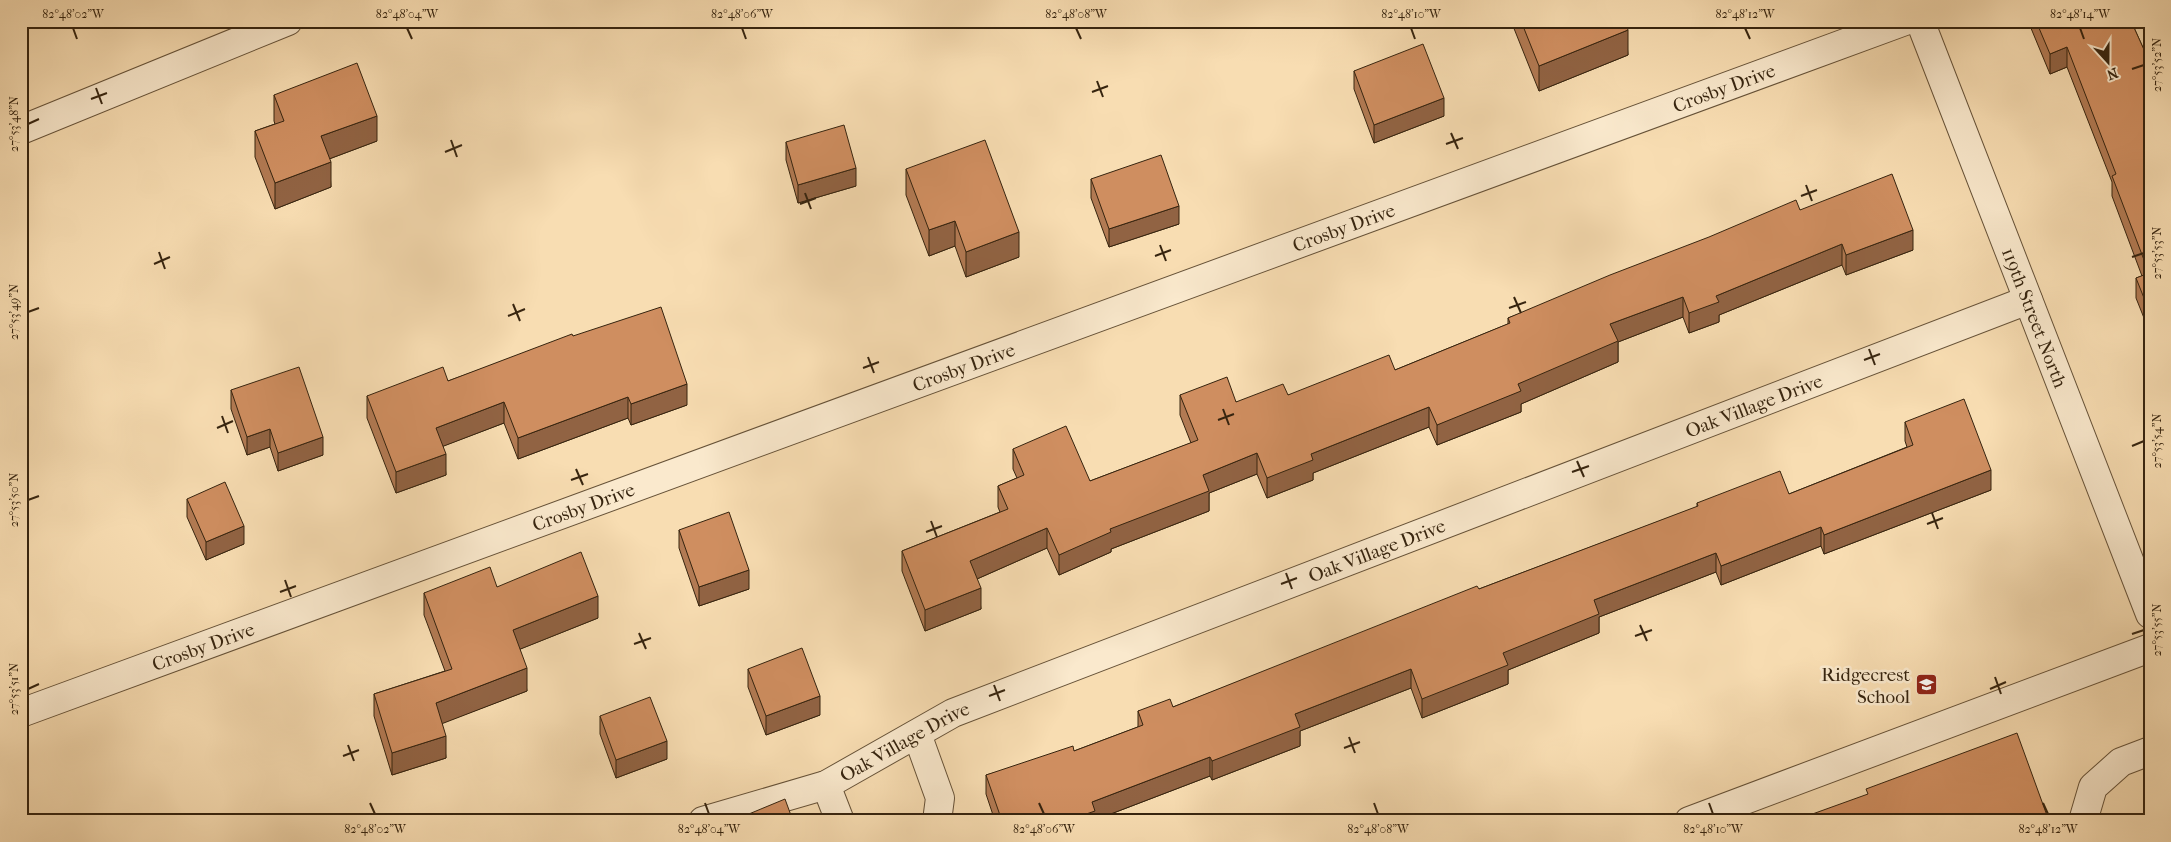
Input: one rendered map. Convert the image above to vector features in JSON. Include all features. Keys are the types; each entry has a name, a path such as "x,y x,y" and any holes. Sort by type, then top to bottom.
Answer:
{"street":[{"path":"21,130 243,29 288,21"},
{"name":"Crosby Drive","path":"21,713 1905,21"},
{"name":"119th Street North","path":"1920,21 2150,614"},
{"name":"Oak Village Drive","path":"703,821 826,785 953,713 2028,300"},
{"path":"1689,821 2150,648"},
{"path":"917,734 940,798 937,821"},
{"path":"2083,821 2093,787 2121,762 2150,751"},
{"path":"826,785 840,821"}],"building":[{"path":"1521,21 1625,21 1628,30 1539,66"},
{"path":"2036,21 2131,21 2150,63 2150,313 2136,278 2149,273 2112,176 2116,174 2067,47 2050,54"},
{"path":"1423,44 1444,98 1374,125 1354,71"},
{"path":"357,63 377,116 321,136 331,162 275,183 255,131 284,121 274,95"},
{"path":"844,125 856,168 798,185 786,142"},
{"path":"985,140 1019,232 966,252 955,221 929,230 906,169"},
{"path":"1161,155 1179,206 1109,229 1091,179"},
{"path":"1892,174 1913,230 1846,255 1842,244 1716,296 1719,302 1689,313 1683,297 1610,324 1618,341 1518,384 1521,391 1437,425 1429,407 1311,454 1313,460 1267,478 1257,453 1203,475 1209,491 1110,529 1111,532 1059,555 1047,528 970,561 981,588 925,610 902,551 1008,509 998,486 1024,475 1013,449 1066,426 1090,481 1198,440 1180,395 1227,377 1236,402 1283,384 1288,395 1389,355 1395,370 1510,323 1508,318 1796,200 1800,210"},
{"path":"661,307 687,384 631,404 628,397 518,438 504,402 436,428 446,454 396,472 367,396 443,367 448,381 572,334 573,336"},
{"path":"299,367 323,437 278,453 270,429 247,437 231,390"},
{"path":"1964,399 1991,470 1824,535 1821,527 1721,566 1716,553 1594,600 1599,614 1503,653 1508,665 1422,699 1411,669 1295,714 1300,727 1212,761 1210,757 1092,802 1095,811 1066,821 1002,821 986,775 1073,746 1074,751 1143,725 1138,711 1170,699 1173,707 1477,586 1479,589 1698,506 1697,503 1780,471 1789,494 1913,445 1905,422"},
{"path":"225,482 244,526 206,542 187,499"},
{"path":"729,512 749,570 699,587 679,530"},
{"path":"581,552 598,596 513,630 527,668 436,703 446,736 392,753 374,694 452,669 424,593 490,567 497,587"},
{"path":"802,648 820,696 766,716 748,669"},
{"path":"650,697 667,741 616,760 600,716"},
{"path":"2017,733 2049,821 1793,821 1868,794 1866,789"},
{"path":"785,799 793,821 732,821"}],"place":[{"name":"Ridgecrest School","path":"1926,685"}]}
